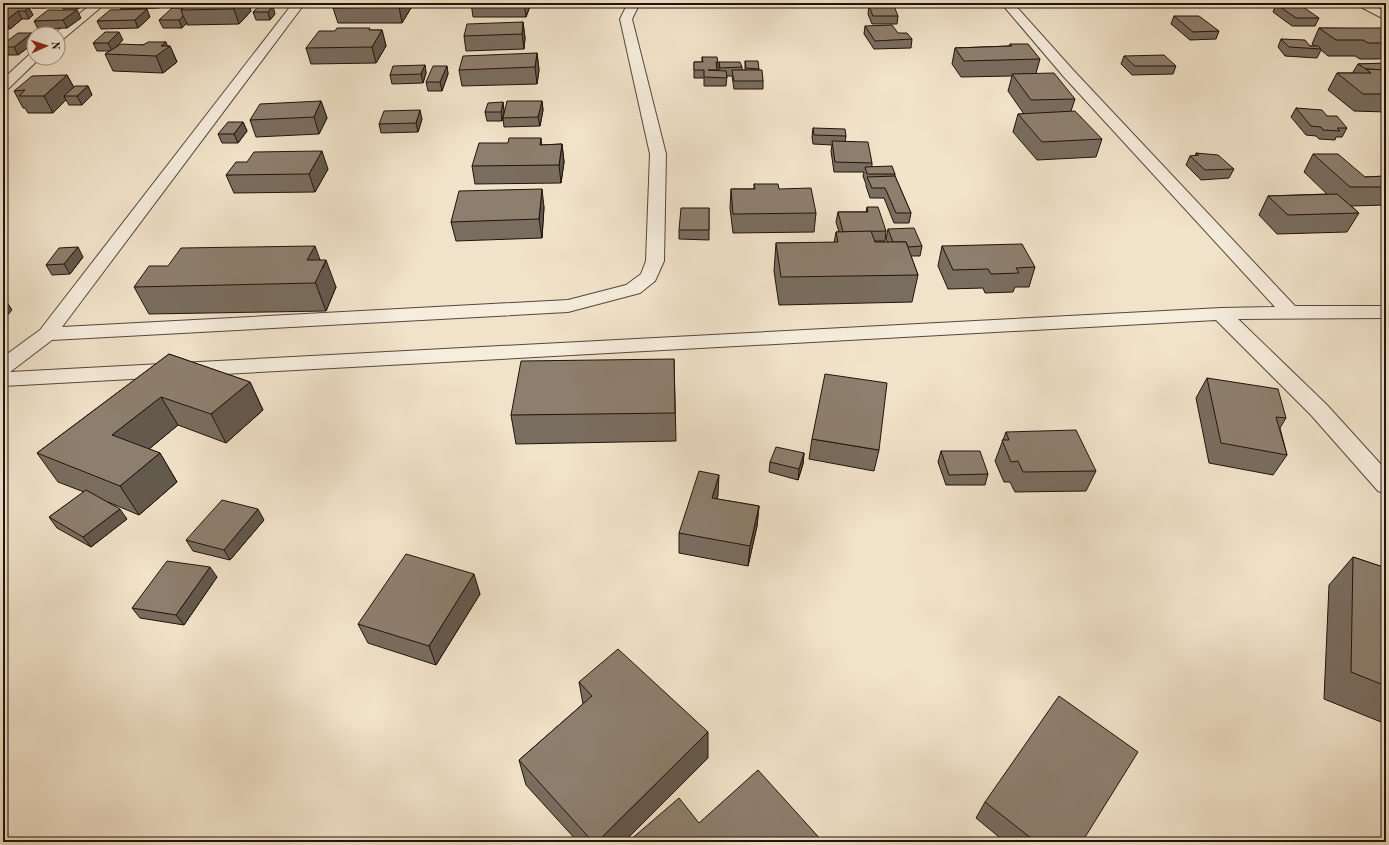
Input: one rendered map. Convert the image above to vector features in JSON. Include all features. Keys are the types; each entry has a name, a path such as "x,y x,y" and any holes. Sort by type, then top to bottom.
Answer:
{"street":[{"path":"3,6 7,3"},
{"path":"66,31 100,3"},
{"path":"3,367 47,334 299,3"},
{"path":"47,334 568,306 633,289 649,277 655,261 658,154 626,19 634,3"},
{"path":"1007,3 1069,74 1290,312"},
{"path":"1361,3 1386,18"},
{"path":"3,86 26,64"},
{"path":"3,379 1221,314 1386,312"},
{"path":"1221,314 1319,410 1386,485"}],"building":[{"path":"189,3 239,3 234,9 181,10"},
{"path":"337,3 401,3 399,7 333,8"},
{"path":"1276,4 1299,4 1319,18 1296,18"},
{"path":"259,6 273,6 268,12 253,12"},
{"path":"869,6 894,6 898,16 873,16"},
{"path":"3,8 29,8 25,11 18,11 3,21"},
{"path":"172,8 183,8 181,10 183,16 179,20 159,20"},
{"path":"147,9 135,20 97,21 110,10"},
{"path":"48,10 77,10 63,20 34,21"},
{"path":"1174,16 1199,16 1219,31 1193,32"},
{"path":"523,22 522,34 464,36 467,24"},
{"path":"892,25 898,33 907,33 912,39 875,41 865,26"},
{"path":"337,28 370,28 369,30 382,30 372,47 306,48 319,31 335,31"},
{"path":"1319,28 1384,28 1386,29 1386,37 1380,37 1386,41 1386,43 1368,43 1363,40 1336,40"},
{"path":"105,32 119,32 108,43 93,43"},
{"path":"18,33 26,33 26,38 14,47 3,47 3,44"},
{"path":"1281,39 1305,40 1310,46 1318,46 1321,49 1289,47"},
{"path":"148,42 166,42 161,46 170,46 156,56 105,54 121,44 143,45"},
{"path":"1010,44 1028,44 1040,59 964,61 955,48 1012,46"},
{"path":"537,53 535,67 459,70 463,56"},
{"path":"1164,55 1176,66 1135,66 1124,56"},
{"path":"702,57 717,57 717,70 708,70 726,71 727,78 704,77 704,70 694,70 694,62 703,62"},
{"path":"745,61 758,61 759,69 746,68"},
{"path":"719,62 740,62 742,67 720,68"},
{"path":"1358,64 1386,64 1386,70 1366,69"},
{"path":"425,65 421,74 390,75 393,66"},
{"path":"433,66 447,66 440,82 426,82"},
{"path":"1366,69 1386,70 1386,94 1363,94 1337,73 1371,73"},
{"path":"732,70 762,70 763,81 734,81"},
{"path":"1054,73 1075,99 1031,100 1012,74"},
{"path":"67,75 44,96 19,96 25,90 14,91 32,76"},
{"path":"75,86 88,86 77,96 64,96"},
{"path":"321,101 314,117 250,120 260,104"},
{"path":"507,101 542,101 538,117 503,118"},
{"path":"503,102 501,112 485,112 488,103"},
{"path":"1296,108 1322,110 1327,116 1337,116 1347,128 1337,128 1340,131 1323,130 1321,127 1311,126"},
{"path":"420,110 416,123 379,124 384,111"},
{"path":"1075,111 1102,139 1042,142 1018,114"},
{"path":"228,122 243,122 234,134 218,134"},
{"path":"813,128 845,129 846,136 814,135"},
{"path":"509,138 541,138 540,145 562,144 559,165 472,166 479,143 508,143"},
{"path":"832,141 868,142 872,163 835,162"},
{"path":"322,151 309,174 226,175 236,162 247,162 254,152"},
{"path":"1196,153 1218,155 1234,169 1205,170 1190,156 1199,155"},
{"path":"1313,154 1338,154 1365,177 1386,176 1386,187 1350,187"},
{"path":"892,166 895,174 867,174 865,167"},
{"path":"895,176 911,213 896,213 885,188 872,188 867,177"},
{"path":"754,184 778,184 779,189 811,188 816,213 733,214 731,189 755,189"},
{"path":"542,189 539,219 451,222 459,191"},
{"path":"1337,194 1359,213 1288,215 1268,196"},
{"path":"867,207 878,207 886,231 843,232 838,212 868,212"},
{"path":"681,208 709,208 709,230 679,230"},
{"path":"914,228 922,246 908,247 906,242 893,242 888,229"},
{"path":"871,231 875,242 906,242 918,275 781,277 776,243 838,242 836,232"},
{"path":"1022,244 1035,267 1016,268 1019,273 991,274 988,269 953,270 942,246"},
{"path":"315,246 307,260 326,260 315,283 134,287 149,266 168,266 181,248"},
{"path":"78,247 64,264 46,265 59,248"},
{"path":"169,354 250,382 211,414 161,397 112,435 160,453 120,486 37,453"},
{"path":"674,359 675,413 511,415 521,361"},
{"path":"825,374 887,383 879,450 812,439"},
{"path":"1207,378 1278,389 1286,418 1276,417 1287,455 1221,443"},
{"path":"1076,430 1096,471 1023,472 1018,461 1011,462 1002,440 1009,440 1006,432"},
{"path":"776,447 804,453 799,469 770,462"},
{"path":"941,451 980,451 988,474 949,475"},
{"path":"699,471 719,475 712,498 759,506 750,546 679,533"},
{"path":"86,490 120,509 83,537 49,517"},
{"path":"222,500 258,509 224,550 186,540"},
{"path":"406,554 474,574 429,646 358,624"},
{"path":"1353,557 1386,568 1386,686 1351,672"},
{"path":"167,561 210,567 176,615 132,608"},
{"path":"618,649 708,732 597,842 593,842 519,760 592,696 579,682"},
{"path":"1059,696 1138,752 1082,842 1036,842 985,802"},
{"path":"758,770 823,842 629,842 679,798 699,823"}]}
